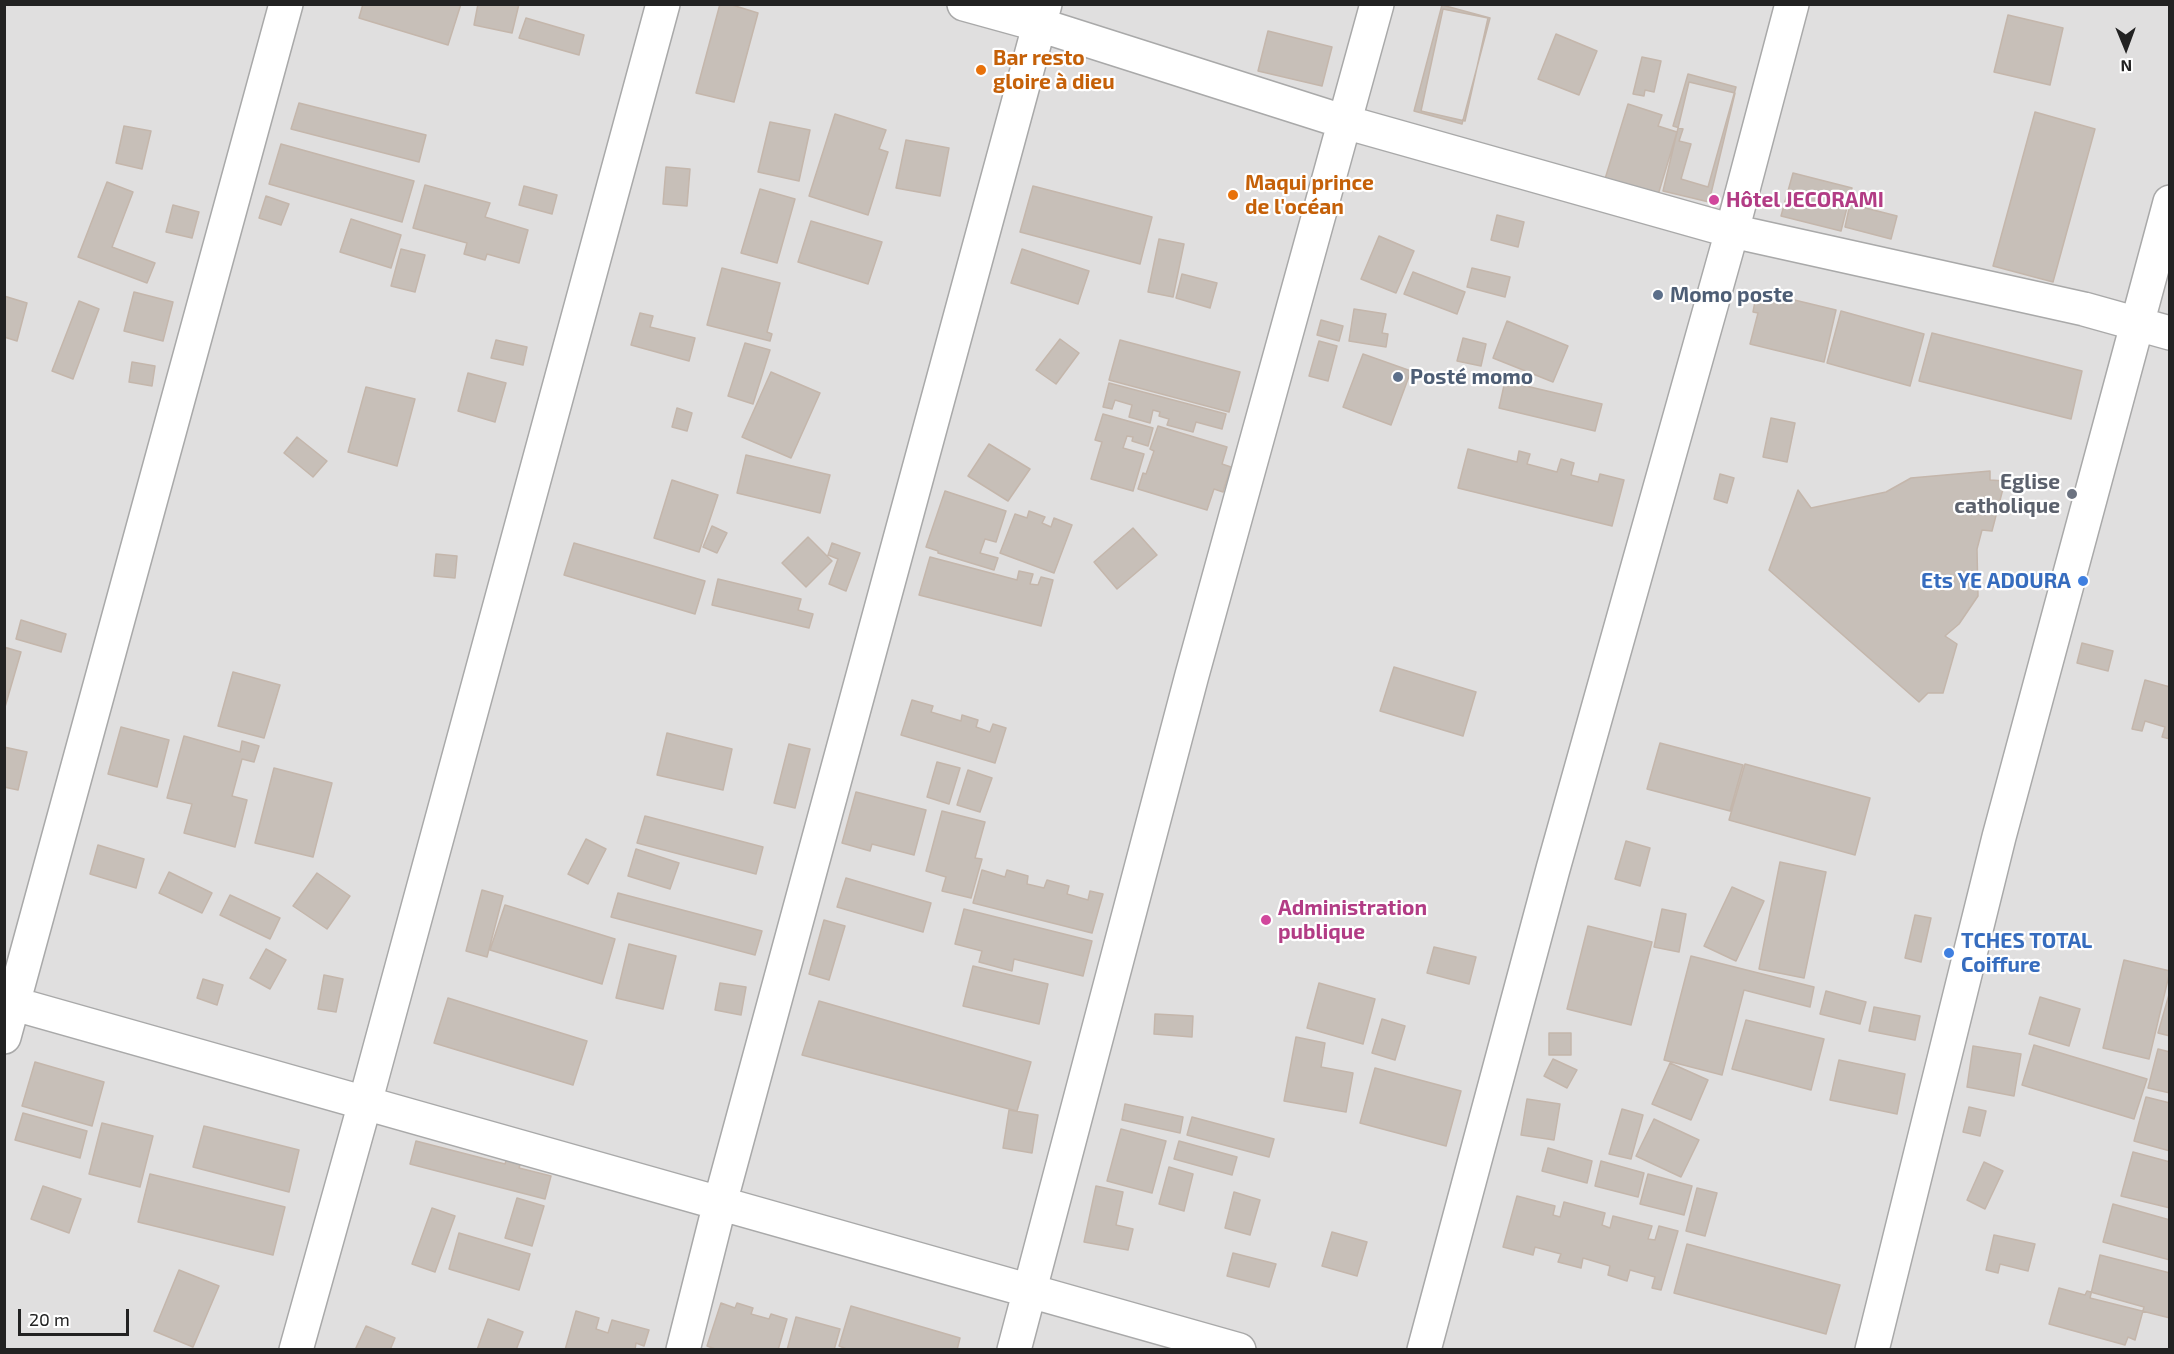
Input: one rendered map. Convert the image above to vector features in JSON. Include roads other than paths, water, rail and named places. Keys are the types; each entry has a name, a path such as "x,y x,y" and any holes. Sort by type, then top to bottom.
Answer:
{"street":[{"path":"4,1037 9,1003 286,4"},
{"path":"296,1350 663,4"},
{"path":"964,4 1042,15 1344,122 1732,231 2084,309 2169,333"},
{"path":"1014,1350 1192,675 1377,4"},
{"path":"1424,1350 1553,869 1732,231 1792,4"},
{"path":"683,1350 720,1203 1042,15"},
{"path":"1872,1350 1999,837 2169,202"},
{"path":"9,1003 1239,1350"}],"place":[{"name":"Bar resto gloire à dieu","path":"981,70"},
{"name":"Maqui prince de l'océan","path":"1233,195"},
{"name":"Hôtel JECORAMI","path":"1714,200"},
{"name":"Momo poste","path":"1658,295"},
{"name":"Posté momo","path":"1398,377"},
{"name":"Eglise catholique","path":"2072,494"},
{"name":"Ets YE ADOURA","path":"2083,581"},
{"name":"Administration publique","path":"1266,920"},
{"name":"TCHES TOTAL Coiffure","path":"1949,953"}]}
